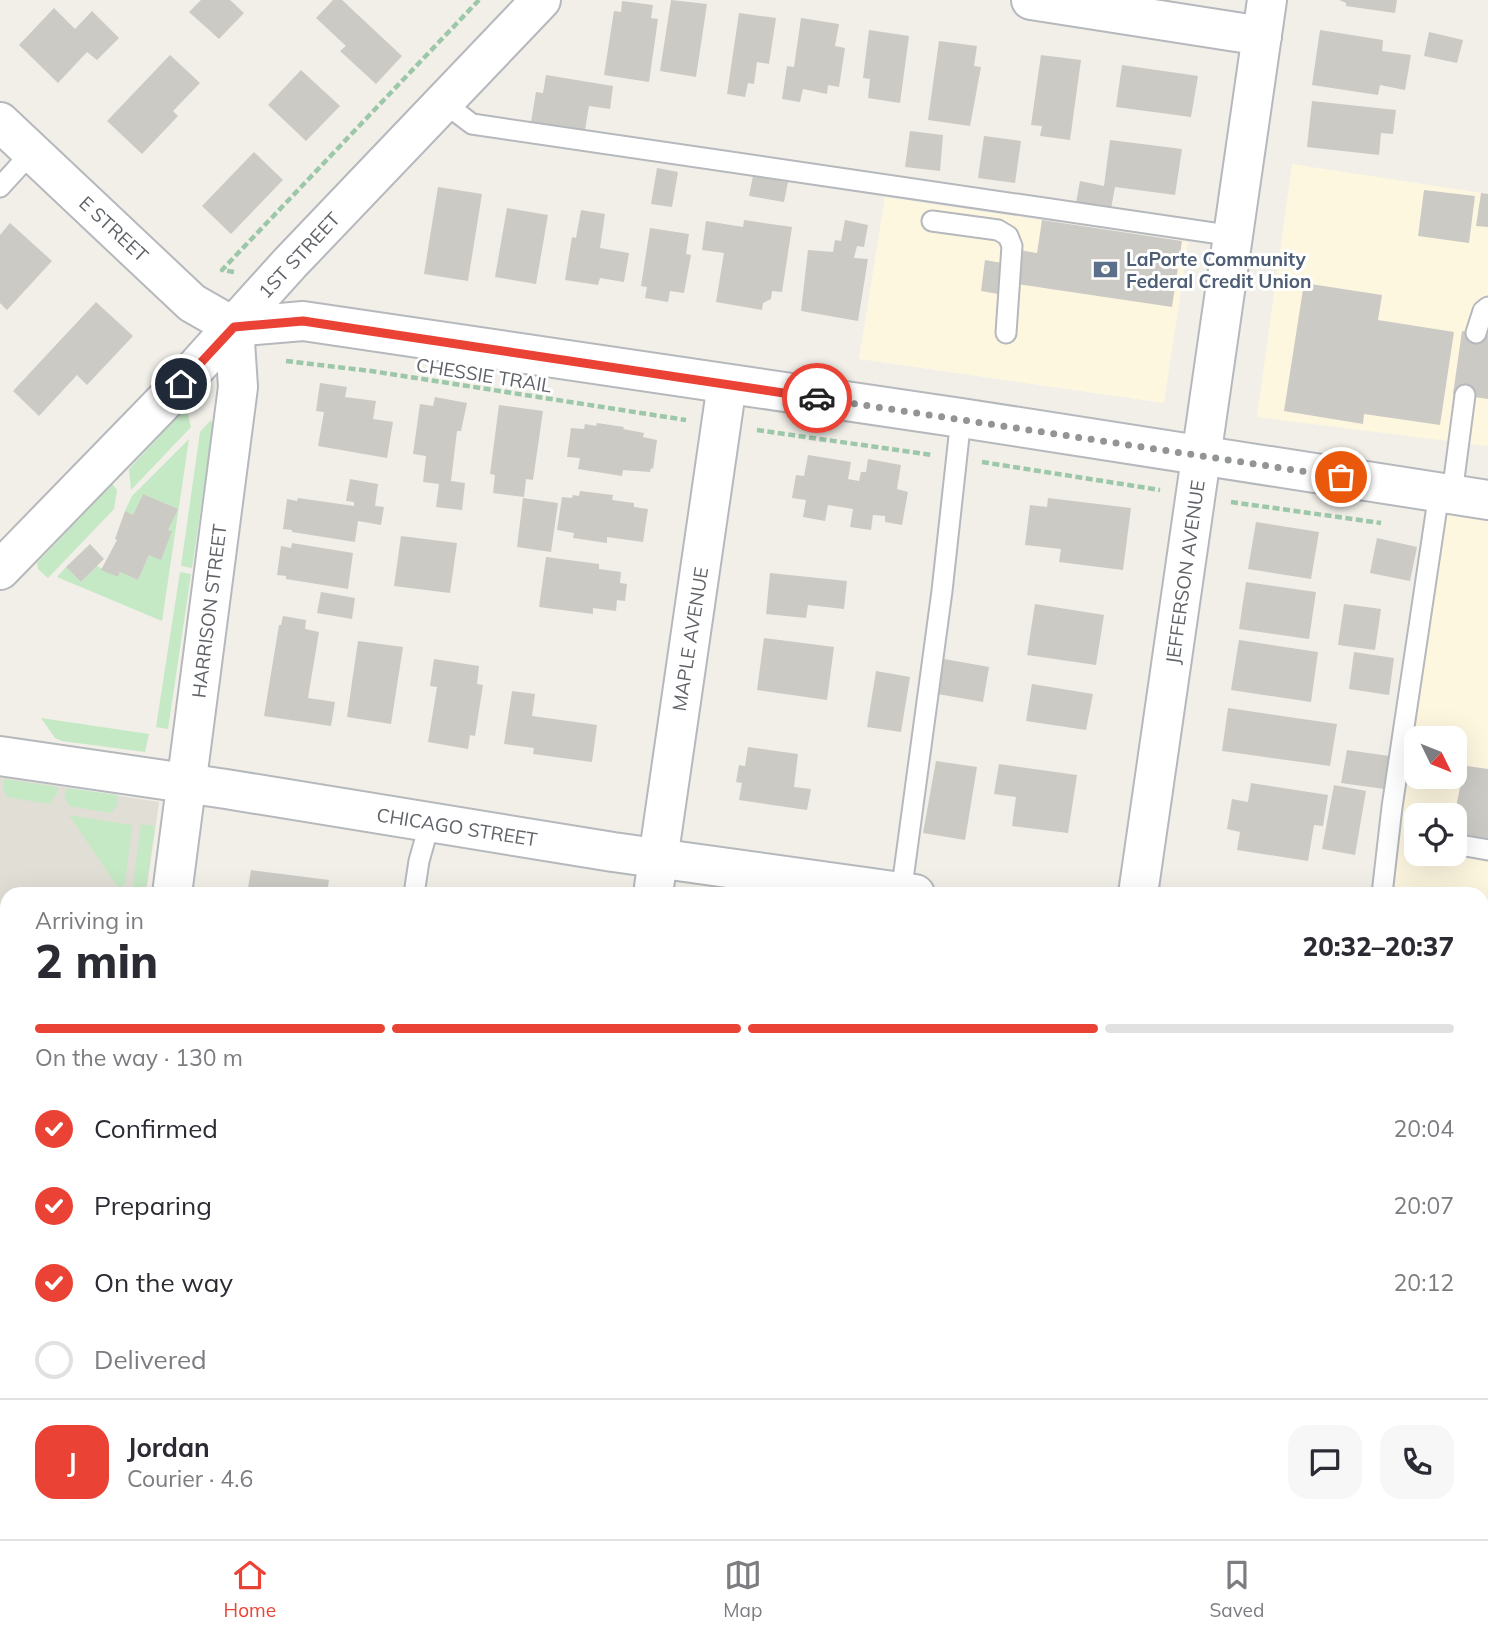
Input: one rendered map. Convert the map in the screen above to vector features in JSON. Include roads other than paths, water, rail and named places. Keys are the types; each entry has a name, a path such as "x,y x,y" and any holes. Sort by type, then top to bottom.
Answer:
{"street":[{"name":"1ST STREET","path":"0,570 234,327 275,278 541,0"},
{"path":"1034,0 1265,18"},
{"name":"JEFFERSON AVENUE","path":"1139,887 1265,18"},
{"name":"E STREET","path":"0,122 192,303 234,327"},
{"path":"234,327 303,321 1459,495"},
{"name":"HARRISON STREET","path":"173,887 238,387 234,327"},
{"name":"MAPLE AVENUE","path":"654,887 727,384"},
{"name":"CHICAGO STREET","path":"0,756 187,783 612,852 859,887"}],"lane":[{"path":"443,102 472,124 1234,236"},
{"path":"0,187 32,152"},
{"path":"932,220 998,230 1008,236 1012,246 1006,333"},
{"path":"1476,333 1483,311 1488,307"},
{"path":"1383,887 1433,530 1459,495 1465,395"},
{"path":"907,887 961,418"},
{"path":"415,887 430,822"},
{"path":"1467,846 1488,850"}],"place":[{"name":"LaPorte Community Federal Credit Union","path":"1106,270"}]}
